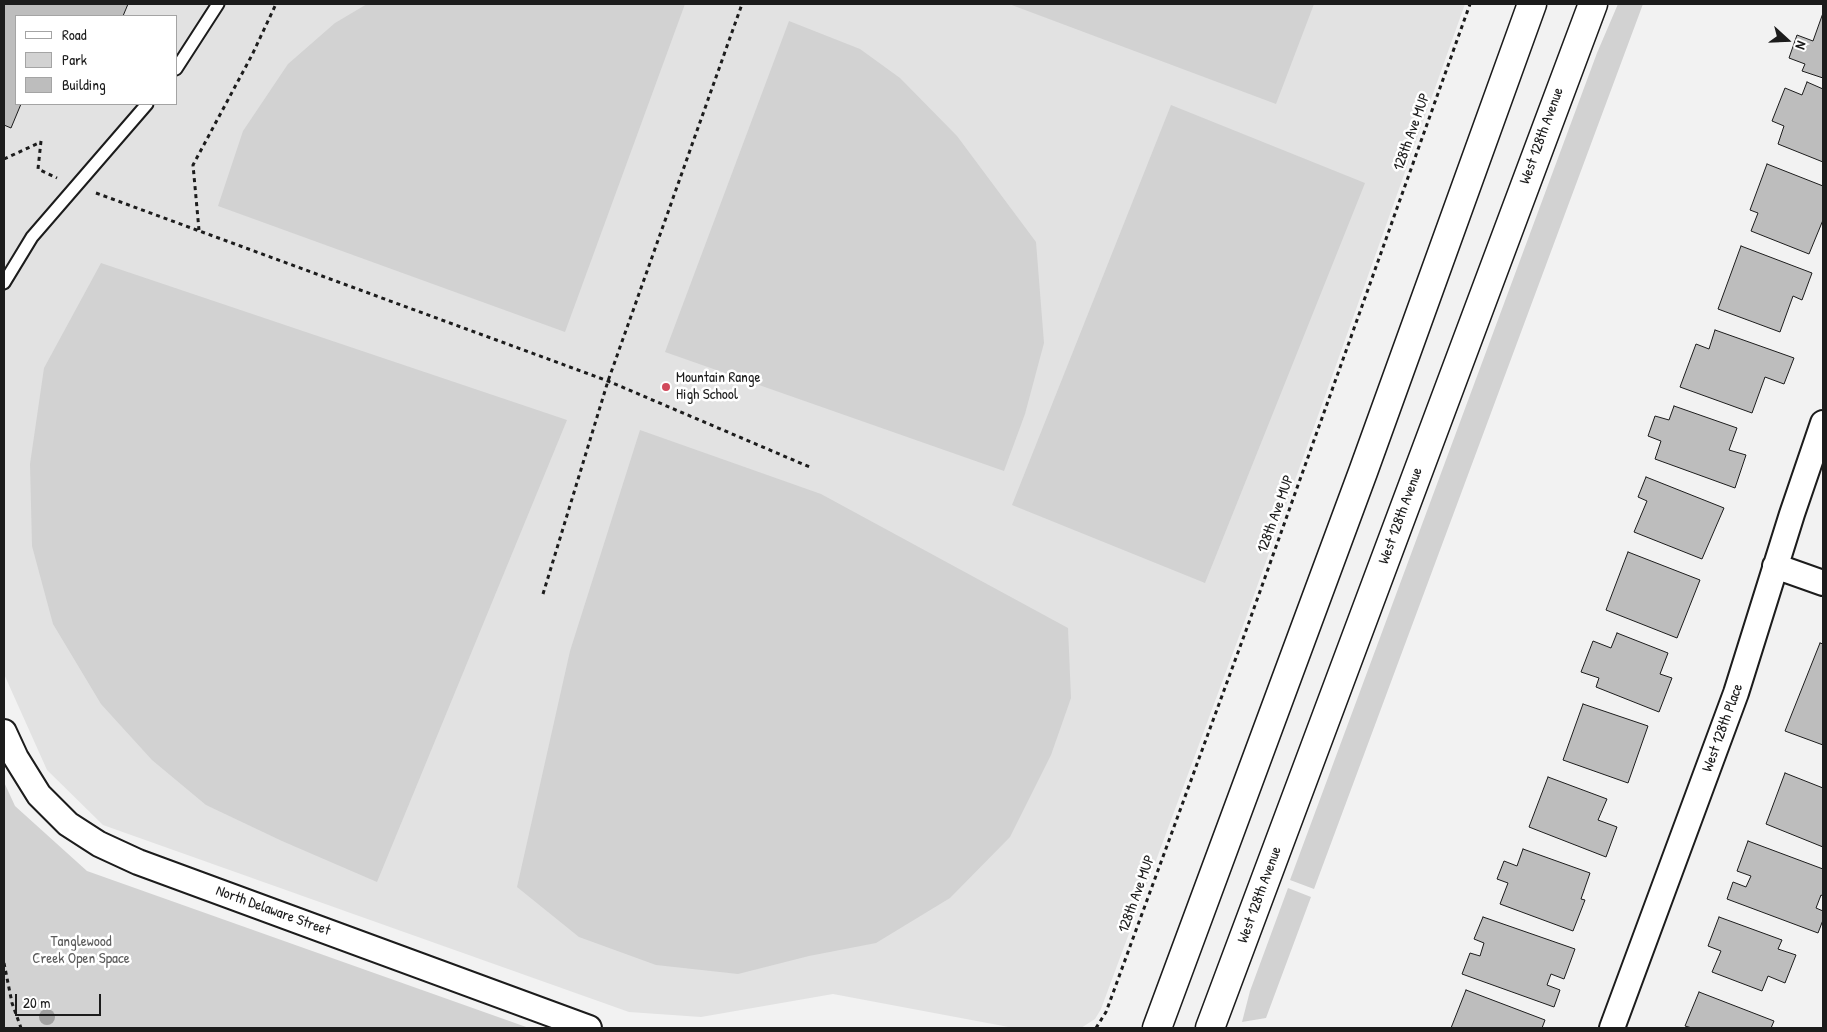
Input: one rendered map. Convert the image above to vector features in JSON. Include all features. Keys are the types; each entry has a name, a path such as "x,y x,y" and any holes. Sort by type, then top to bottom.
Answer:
{"main road":[{"path":"1157,1028 1363,472 1532,4"},
{"name":"West 128th Avenue","path":"1213,1026 1592,4"},
{"path":"1135,1028 1170,995"}],"street":[{"name":"West 128th Place","path":"1612,1028 1736,693 1775,566 1823,423"},
{"path":"1775,566 1823,583"},
{"name":"North Delaware Street","path":"4,732 16,758 39,795 68,824 99,844 138,862 589,1028"}],"lane":[{"path":"178,66 218,4"},
{"path":"4,283 32,237 146,105"}],"path":[{"path":"199,231 193,165 252,55 276,4"},
{"path":"543,594 608,381 742,4"},
{"name":"128th Ave MUP","path":"1096,1028 1109,1003 1248,625 1470,4"},
{"path":"4,159 41,142 38,169 77,186 608,381 812,468"},
{"path":"4,963 12,1002 21,1028"}],"shaded area":[{"name":"Mountain Range High School","path":"4,4 1465,4 1244,623 1101,1009 1095,1019 1081,1028 1014,1028 833,994 701,1017 629,1012 103,825 47,770 4,674"}],"green space":[{"path":"367,4 685,4 565,332 218,206 243,131 288,64 335,23"},
{"path":"1009,4 1314,4 1276,104"},
{"path":"1618,4 1643,4 1314,889 1290,880 1597,53"},
{"path":"789,21 860,49 900,78 957,136 1036,242 1044,343 1025,414 1004,471 665,352"},
{"path":"1171,105 1365,183 1205,583 1012,505"},
{"path":"101,263 567,420 377,882 282,841 206,805 152,760 101,704 53,624 32,546 30,464 44,368"},
{"path":"640,430 821,494 1068,628 1071,698 1051,755 1010,837 950,898 876,943 809,956 738,974 656,965 579,937 517,887 570,651"},
{"name":"Tanglewood Creek Open Space","path":"4,782 15,806 87,871 529,1028 4,1028"},
{"path":"1288,888 1311,897 1266,1018 1242,1022 1250,991"}],"building":[{"path":"4,4 128,4 123,15 15,15 15,105 21,105 11,128 4,125"},
{"path":"1823,13 1823,78 1802,71 1805,64 1789,58 1797,35 1813,41"},
{"path":"1807,82 1823,89 1823,162 1778,144 1784,126 1772,121 1785,88 1802,95"},
{"path":"1767,164 1823,186 1823,220 1809,254 1751,231 1758,213 1750,210"},
{"path":"1741,246 1812,273 1802,300 1793,296 1780,332 1718,309"},
{"path":"1715,330 1794,358 1784,384 1765,377 1752,413 1680,387 1696,344 1709,349"},
{"path":"1674,406 1737,428 1729,450 1746,455 1735,488 1655,459 1661,441 1648,436 1655,416 1669,420"},
{"path":"1646,477 1724,508 1702,559 1634,532 1647,501 1638,497"},
{"path":"1628,552 1700,580 1677,638 1606,610"},
{"path":"1617,633 1668,653 1660,674 1672,678 1659,712 1596,687 1599,678 1581,672 1593,641 1611,648"},
{"path":"1820,643 1823,644 1823,745 1785,731"},
{"path":"1583,704 1648,726 1628,783 1563,760"},
{"path":"1785,773 1823,788 1823,847 1766,824"},
{"path":"1548,777 1607,799 1598,820 1617,827 1606,857 1529,827"},
{"path":"1748,841 1823,869 1823,896 1821,895 1816,908 1823,911 1823,920 1818,933 1727,899 1733,882 1746,887 1751,876 1737,871"},
{"path":"1523,849 1590,873 1581,899 1585,900 1573,931 1500,904 1508,883 1497,879 1504,861 1517,866"},
{"path":"1483,917 1575,949 1564,979 1551,974 1547,985 1560,990 1554,1007 1462,974 1470,953 1480,956 1484,943 1474,939"},
{"path":"1719,917 1782,940 1778,949 1796,955 1785,983 1768,976 1762,991 1712,972 1721,951 1708,946"},
{"path":"1466,990 1545,1020 1542,1028 1451,1028"},
{"path":"1699,992 1774,1021 1771,1028 1692,1028 1685,1026"}],"place":[{"name":"Mountain Range High School","path":"666,387"}]}
